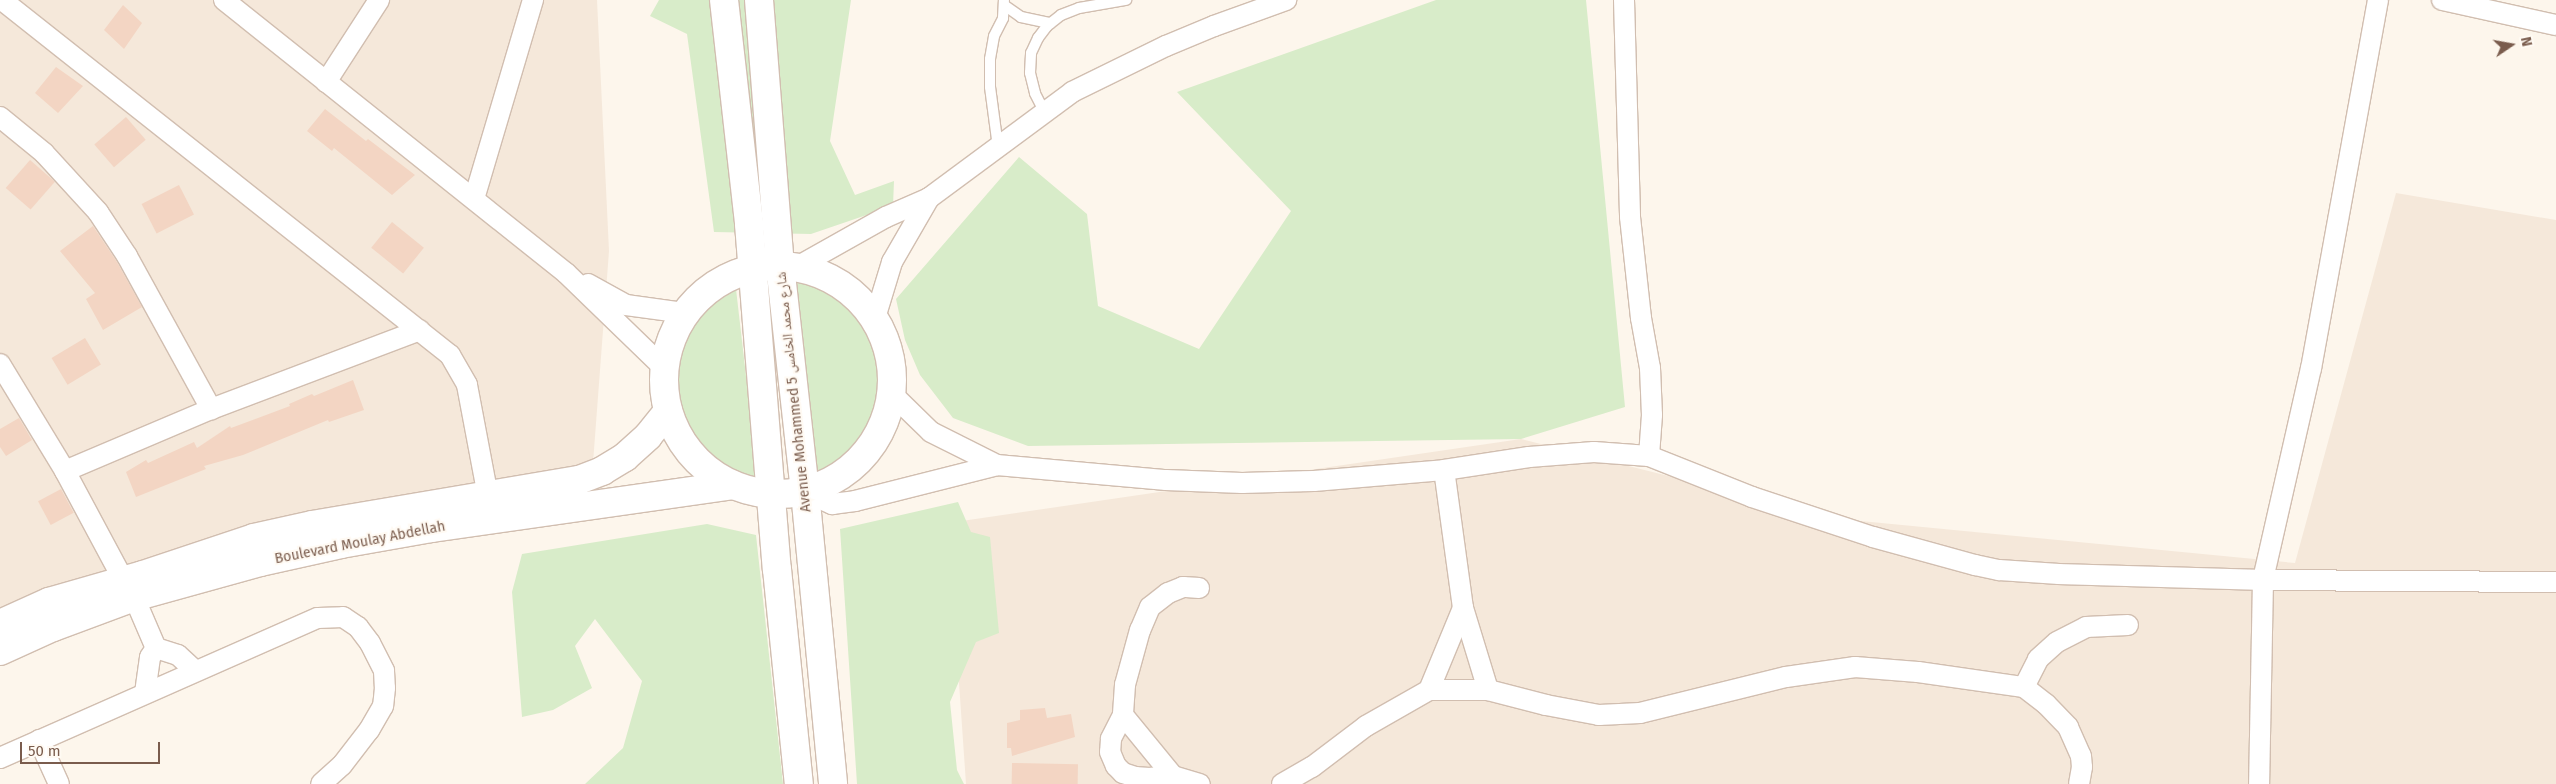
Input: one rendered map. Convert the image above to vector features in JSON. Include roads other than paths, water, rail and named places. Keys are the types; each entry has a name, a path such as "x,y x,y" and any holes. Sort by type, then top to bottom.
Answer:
{"main road":[{"name":"Avenue Mohammed 5 شارع محمد الخامس","path":"724,0 750,224 752,268 798,784"},
{"name":"Avenue Mohammed 5 شارع محمد الخامس","path":"759,0 789,266 805,492 833,784"},
{"path":"789,266 828,276 854,294 875,318 886,342 892,367 892,394 879,434 852,468 805,492 772,495 733,485 704,468 682,442 668,411 664,368 671,339 685,313 704,293 726,277 752,268 789,266"},
{"name":"Boulevard Moulay Abdellah","path":"0,651 53,628 128,588 142,575 254,538 312,525 560,485 602,472 625,457 648,436 668,411"},
{"name":"Boulevard Moulay Abdellah","path":"0,624 49,602 260,562 341,544 733,485"}],"street":[{"path":"2,0 450,355 462,374 469,396 488,496"},
{"path":"224,0 566,273 664,368"},
{"path":"326,82 379,0"},
{"path":"474,199 533,0"},
{"path":"789,266 886,217 929,198 1072,92 1166,46 1286,0"},
{"path":"1624,0 1630,217 1641,318 1650,368 1652,415 1649,456"},
{"path":"2259,784 2263,580 2311,368 2378,0"},
{"path":"2442,0 2517,8 2556,25"},
{"path":"0,117 44,153 98,212 127,256 211,409"},
{"path":"875,318 892,262 929,198"},
{"path":"566,273 626,304 685,313"},
{"path":"65,471 211,409 420,330"},
{"path":"0,364 65,471 128,588 156,648 178,655 195,671"},
{"path":"892,394 931,432 997,465"},
{"path":"805,492 832,504 856,501 997,465 1166,480 1242,483 1314,481 1444,470 1529,457 1594,452 1649,456 1752,497 1873,537 1975,566 1999,570 2059,574 2263,580 2556,582"},
{"path":"1444,470 1463,608 1488,690"},
{"path":"1199,588 1183,587 1168,593 1150,607 1140,630 1125,685 1123,715 1111,739 1110,752 1116,766 1123,773 1135,777 1149,778 1172,776 1200,784"},
{"path":"1428,690 1463,608"},
{"path":"0,758 318,618 343,617 358,628 370,643 384,671 383,706 369,730 342,765 321,784"},
{"path":"2024,687 2038,659 2056,642 2086,627 2128,625"},
{"path":"146,694 150,657 156,648"},
{"path":"1282,784 1312,767 1373,722 1428,690 1488,690 1546,705 1599,715 1640,713 1786,678 1855,667 1918,672 2024,687 2046,704 2068,728 2081,756 2082,767 2079,784"},
{"path":"1123,715 1172,776"},
{"path":"39,740 59,784"}],"lane":[{"path":"1045,113 1035,93 1030,73 1031,53 1038,38 1050,23 1061,15 1079,8 1126,0"},
{"path":"1004,2 1021,17 1050,23"},
{"path":"998,147 990,86 990,59 994,36 1002,18 1004,2"}]}
